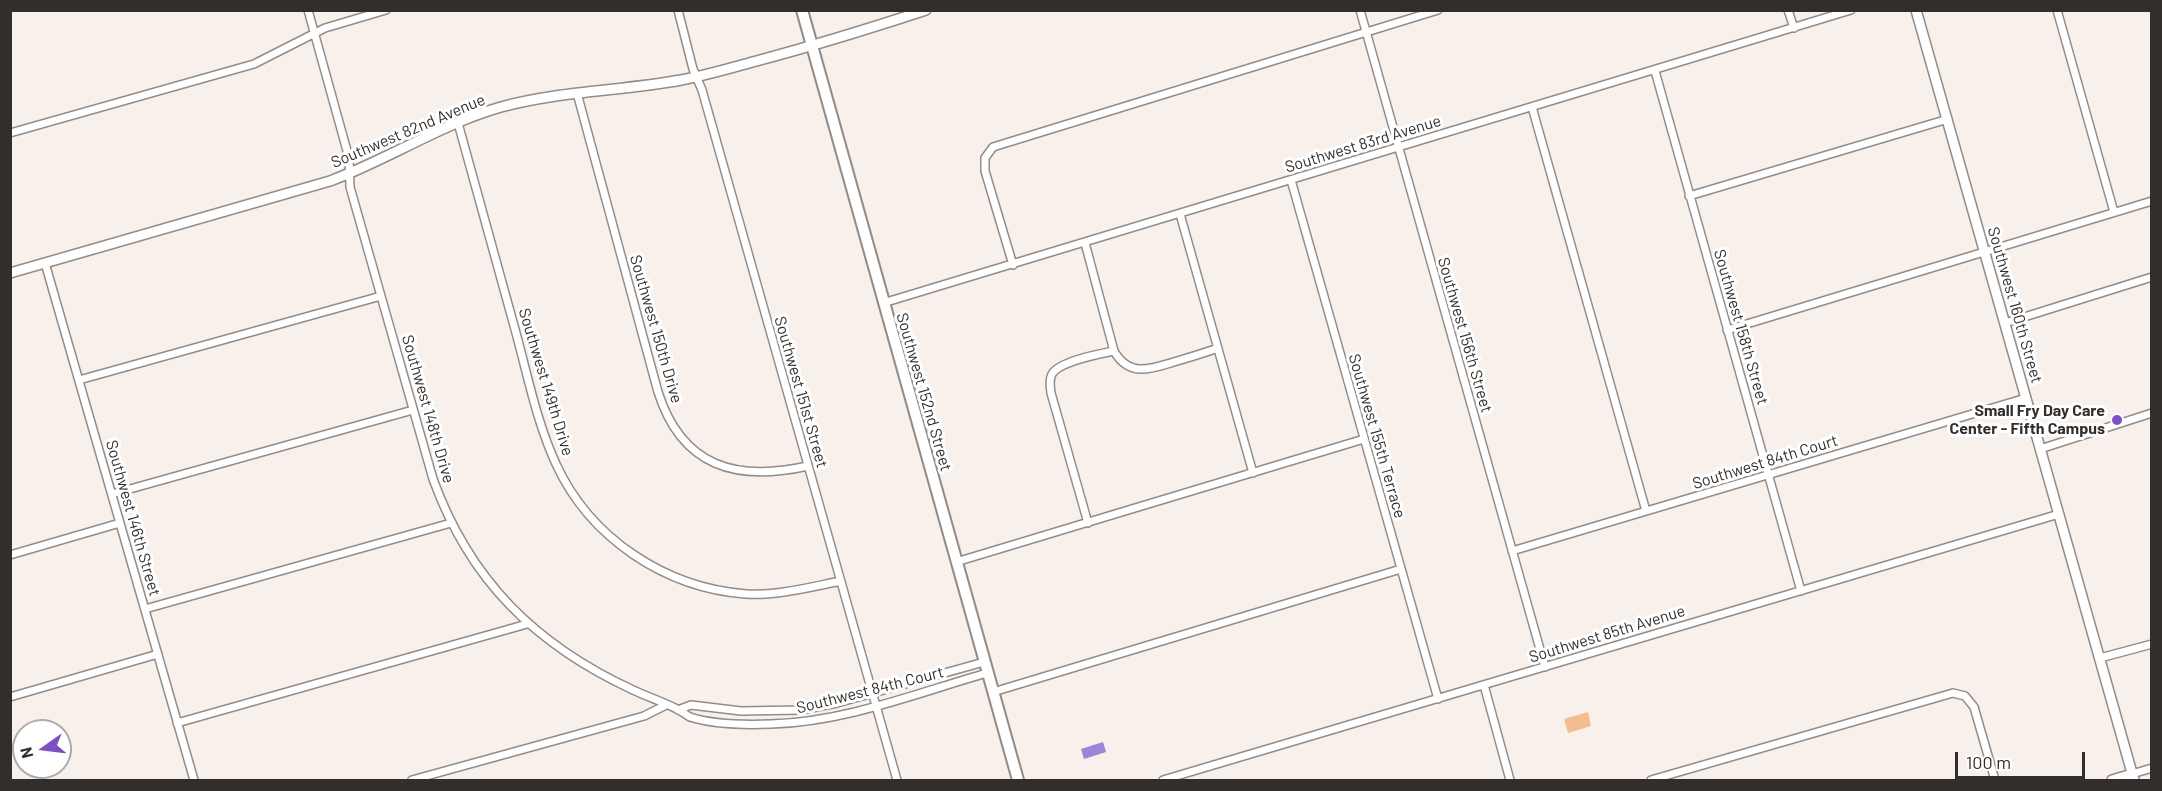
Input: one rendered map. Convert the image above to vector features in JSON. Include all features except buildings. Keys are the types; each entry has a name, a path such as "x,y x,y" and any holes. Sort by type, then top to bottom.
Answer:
{"main road":[{"name":"Southwest 152nd Street","path":"802,10 1018,780"}],"street":[{"name":"Southwest 148th Drive","path":"308,10 349,158 350,187 433,479 466,551 483,576 527,624 577,661 615,682 678,710"},
{"path":"10,133 254,64 326,28 386,10"},
{"name":"Southwest 151st Street","path":"678,10 897,780"},
{"name":"Southwest 82nd Avenue","path":"10,273 350,174 458,123 519,103 696,77 812,46 926,10"},
{"name":"Southwest 156th Street","path":"1360,10 1545,667"},
{"path":"1013,265 984,164 987,153 993,147 1438,10"},
{"path":"1788,10 1794,28"},
{"name":"Southwest 83rd Avenue","path":"883,303 1851,10"},
{"name":"Southwest 160th Street","path":"1916,10 2133,777"},
{"path":"2057,10 2114,213"},
{"name":"Southwest 158th Street","path":"1655,71 1801,591"},
{"name":"Southwest 150th Drive","path":"577,93 658,392 674,429 702,456 737,470 774,472 808,466"},
{"path":"1532,107 1646,511"},
{"path":"1689,196 1948,119"},
{"name":"Southwest 149th Drive","path":"458,123 542,428 556,465 575,497 588,513 601,528 630,553 666,573 709,588 747,594 767,593 841,581"},
{"name":"Southwest 155th Terrace","path":"1291,180 1438,699"},
{"path":"1727,330 2151,201"},
{"path":"1180,214 1253,473"},
{"path":"1085,243 1114,351 1124,363 1144,369 1218,348"},
{"name":"Southwest 146th Street","path":"45,263 194,780"},
{"path":"2004,323 2151,277"},
{"path":"79,380 381,296"},
{"path":"1088,523 1051,393 1051,376 1066,364 1114,351"},
{"name":"Southwest 84th Court","path":"1512,550 2026,398"},
{"path":"112,494 413,410"},
{"path":"2040,449 2151,413"},
{"path":"956,562 1364,439"},
{"name":"Southwest 85th Avenue","path":"1163,780 2059,514"},
{"path":"145,609 451,522"},
{"path":"10,555 120,523"},
{"path":"993,692 1401,569"},
{"path":"177,723 527,624"},
{"path":"2100,658 2151,644"},
{"path":"10,697 158,654"},
{"name":"Southwest 84th Court","path":"678,710 691,705 741,711 801,710 986,668"},
{"name":"Southwest 84th Court","path":"678,710 688,716 715,721 770,724 825,717 876,705 986,668"},
{"path":"1484,685 1510,780"},
{"path":"1651,780 1953,693 1965,696 1974,707 1995,780"},
{"path":"412,780 428,778 644,716 666,705"},
{"path":"2112,780 2133,777 2151,768"}],"shaded area":[{"path":"1588,712 1591,726 1568,733 1564,719"},
{"path":"1103,742 1106,752 1084,759 1081,749"}],"place":[{"name":"Small Fry Day Care Center - Fifth Campus","path":"2117,420"}]}
